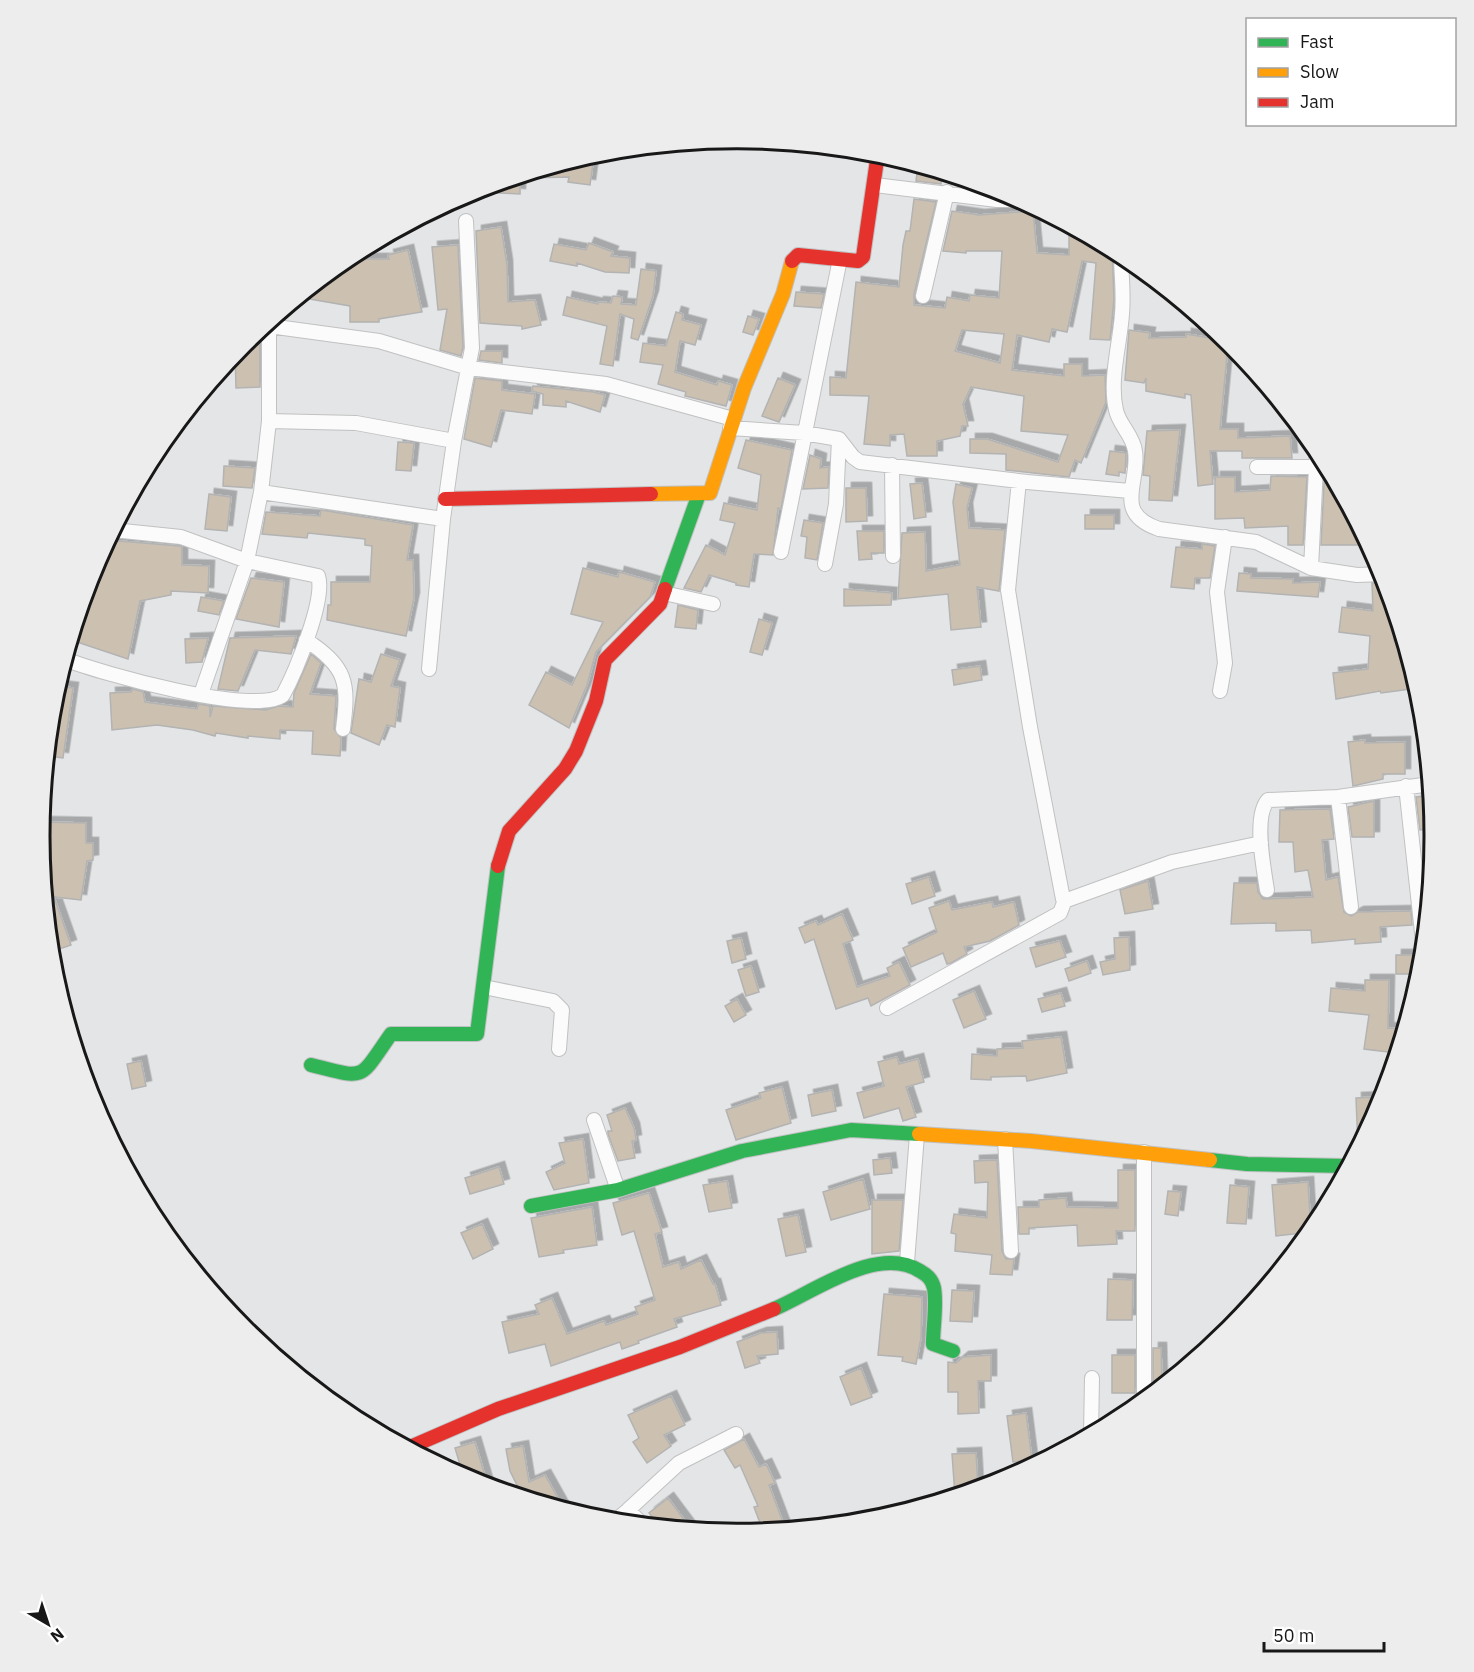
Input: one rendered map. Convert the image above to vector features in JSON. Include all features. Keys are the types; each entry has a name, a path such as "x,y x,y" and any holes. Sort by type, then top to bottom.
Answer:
{"street":[{"path":"445,499 707,494 711,491 732,424 783,294 793,259 798,255 858,261 863,257 877,163"},
{"path":"875,185 990,197"},
{"path":"969,189 969,195"},
{"path":"923,296 946,192"},
{"path":"429,669 445,499 472,348 466,221"},
{"path":"781,552 840,259"},
{"path":"1121,266 1123,312 1115,395 1116,411 1130,435 1136,453 1130,491 1134,512 1145,525 1159,529 1256,542 1311,568 1357,575 1372,574"},
{"path":"277,325 379,341 469,368 606,384 732,424 839,439 853,458 860,462 1019,481 1130,491"},
{"path":"201,694 247,561 261,492 269,421 269,333"},
{"path":"269,421 356,423 454,441"},
{"path":"825,564 836,504 839,439"},
{"path":"892,465 893,556"},
{"path":"1257,467 1316,467 1311,568"},
{"path":"1019,481 1008,590 1030,727 1062,897 1065,900"},
{"path":"261,492 443,519"},
{"path":"311,1065 354,1076 364,1072 391,1034 474,1036 479,1029 500,858 509,831 565,769 596,701 605,660 613,650 645,623 660,604 699,494"},
{"path":"72,661 157,688 236,701 278,700 288,685 315,615 318,576 247,561 181,537 121,531"},
{"path":"1220,691 1225,663 1217,592 1225,537"},
{"path":"664,593 713,604"},
{"path":"306,639 327,654 347,688 343,729"},
{"path":"1267,891 1261,843 1262,809 1268,800 1338,797 1422,785"},
{"path":"1406,786 1420,915"},
{"path":"1338,797 1351,907"},
{"path":"887,1008 1060,913 1065,900 1172,861 1261,843"},
{"path":"484,987 553,1000 559,1004 562,1010 559,1048"},
{"path":"594,1120 618,1190"},
{"path":"531,1206 618,1190 742,1151 851,1130 1005,1139 1247,1164 1340,1166"},
{"path":"906,1262 917,1135"},
{"path":"1005,1139 1011,1251"},
{"path":"1144,1152 1144,1390"},
{"path":"417,1444 498,1409 680,1347 788,1303 842,1274 873,1266 906,1262 929,1276 933,1281 933,1344 953,1351"},
{"path":"1091,1425 1092,1378"},
{"path":"624,1514 679,1463 736,1434"},
{"path":"628,1510 634,1516"}],"building":[{"path":"593,164 590,185 568,182 569,177 540,178"},
{"path":"917,173 941,180 941,184 916,181"},
{"path":"520,184 520,194 496,193"},
{"path":"914,199 936,202 914,294 914,305 945,308 947,297 969,301 970,295 999,298 1002,251 966,251 966,253 943,251 952,211 979,215 1024,212 1033,216 1037,253 1069,255 1069,234 1112,260 1114,299 1110,340 1090,339 1096,263 1082,261 1067,332 1052,329 1049,342 1017,335 1012,370 1064,376 1064,364 1082,364 1082,376 1105,375 1106,402 1081,463 1075,460 1069,477 1006,470 1006,454 970,453 970,439 987,439 1058,462 1068,435 1021,431 1024,396 971,387 963,404 968,426 962,426 960,436 937,441 937,456 907,456 904,434 890,435 890,446 864,444 869,396 830,395 830,377 846,378 856,282 899,287 906,231 910,231","holes":["962,330 1004,334 1000,363 955,351"]},
{"path":"501,227 507,265 508,302 535,300 541,325 522,329 522,326 480,323 476,231"},
{"path":"589,243 613,252 611,256 630,258 629,273 605,272 577,263 577,266 550,261 554,244 586,250"},
{"path":"458,245 463,347 461,356 440,350 447,309 438,310 432,247"},
{"path":"408,250 422,312 379,319 379,322 350,322 350,306 309,299 363,259 389,259 388,255"},
{"path":"641,269 656,271 653,296 638,340 631,338 634,319 620,314 613,366 600,364 607,326 563,315 567,297 598,304 598,302 611,303 613,296 622,297 621,304 636,305"},
{"path":"796,292 824,294 821,308 794,306"},
{"path":"676,312 683,314 682,320 701,325 695,345 680,341 675,372 717,385 718,381 732,385 726,406 685,396 686,392 658,384 663,365 640,362 643,343 666,346"},
{"path":"748,316 759,319 753,335 743,332"},
{"path":"1129,330 1150,333 1149,338 1186,337 1186,334 1210,338 1229,357 1227,356 1220,429 1238,429 1238,438 1290,436 1292,458 1242,458 1242,451 1210,451 1213,484 1198,486 1191,395 1185,394 1185,398 1146,391 1146,378 1144,383 1125,380"},
{"path":"260,342 260,387 236,388 235,367"},
{"path":"481,351 502,351 502,363 479,360"},
{"path":"475,378 502,381 502,390 535,394 532,414 501,410 491,447 464,439"},
{"path":"778,378 795,385 779,422 762,416"},
{"path":"533,386 605,395 600,412 566,401 566,407 543,405 543,394 532,391"},
{"path":"1180,430 1172,501 1149,500 1150,476 1143,475 1147,431"},
{"path":"746,440 792,450 781,509 778,508 773,555 754,554 749,587 736,585 736,583 709,575 701,592 684,588 706,545 725,555 735,523 720,520 724,503 757,510 761,475 738,468"},
{"path":"398,442 414,443 411,471 396,470"},
{"path":"1110,451 1126,453 1125,473 1119,472 1119,476 1106,474"},
{"path":"810,455 821,459 820,468 829,467 828,488 803,489"},
{"path":"224,466 255,468 252,488 223,486"},
{"path":"1271,476 1307,477 1303,545 1288,545 1288,526 1245,528 1244,518 1215,519 1215,477 1235,477 1235,492 1270,490"},
{"path":"1324,479 1360,545 1321,545"},
{"path":"922,483 926,517 914,519 910,484"},
{"path":"956,484 972,488 967,508 969,528 1005,530 999,591 977,587 981,627 951,630 948,594 898,599 902,533 925,532 926,571 960,565 953,502"},
{"path":"846,488 866,488 867,521 846,522"},
{"path":"209,494 231,497 227,531 205,529"},
{"path":"321,510 413,525 407,560 413,560 414,598 406,636 327,620 328,605 331,605 331,582 370,582 372,546 365,545 365,539 308,533 307,538 262,534 266,512 320,516"},
{"path":"1085,515 1114,515 1114,529 1085,529"},
{"path":"804,520 823,523 817,560 805,558 807,537 801,536"},
{"path":"857,531 884,531 884,553 871,553 872,559 859,560"},
{"path":"116,541 182,547 182,565 209,566 208,593 171,591 171,595 140,601 128,659 78,642 86,615"},
{"path":"1202,544 1215,546 1210,578 1195,578 1194,589 1171,587 1176,547 1202,549"},
{"path":"583,568 618,577 619,572 655,582 650,597 596,652 587,685 569,728 529,705 546,672 572,685 603,622 571,614"},
{"path":"1239,573 1251,574 1251,578 1293,579 1293,583 1320,582 1318,597 1237,591"},
{"path":"251,578 284,582 279,627 236,619"},
{"path":"1372,583 1376,583 1388,615 1408,689 1381,693 1380,691 1336,699 1333,673 1368,669 1370,636 1339,632 1342,607 1373,611"},
{"path":"844,589 892,593 891,605 844,606"},
{"path":"201,597 224,601 219,615 198,611"},
{"path":"678,605 698,610 696,629 675,627"},
{"path":"759,619 772,623 762,655 750,652"},
{"path":"296,636 291,654 255,650 238,691 218,689 230,638"},
{"path":"208,638 202,662 186,663 185,639"},
{"path":"311,654 321,663 310,694 336,696 334,729 341,738 340,756 312,754 313,731 280,730 280,739 248,736 248,738 216,733 215,736 157,725 112,730 110,693 131,692 133,689 143,692 145,702 197,709 199,704 210,706 210,717 213,706 266,710 278,706 293,707 294,693"},
{"path":"381,654 400,660 391,686 400,688 395,727 387,725 379,745 351,733 359,679 371,682"},
{"path":"980,666 982,680 954,685 952,670"},
{"path":"66,687 73,688 63,758 54,757"},
{"path":"1365,740 1365,743 1405,742 1405,774 1383,774 1383,779 1353,786 1348,742"},
{"path":"1423,796 1424,829 1420,830 1416,797"},
{"path":"1374,801 1374,837 1352,837 1348,807"},
{"path":"1330,809 1334,839 1322,840 1326,880 1338,877 1344,912 1351,916 1358,912 1411,911 1412,925 1380,927 1381,942 1355,944 1355,939 1312,943 1311,930 1276,931 1276,923 1231,924 1234,883 1257,883 1258,892 1263,899 1313,897 1308,870 1295,872 1293,842 1279,842 1280,810"},
{"path":"50,822 86,823 86,843 93,843 93,860 87,861 81,900 54,897 71,945 59,949 55,926 51,881"},
{"path":"929,877 935,896 912,904 906,884"},
{"path":"1148,881 1153,909 1125,914 1120,890"},
{"path":"949,901 952,910 992,902 993,907 1014,902 1019,925 990,941 964,947 967,954 951,963 947,964 943,953 911,967 903,948 937,932 929,908"},
{"path":"842,914 853,940 843,944 857,987 890,976 887,968 899,962 910,985 871,1006 868,998 836,1009 814,939 805,943 799,928 816,921 818,925"},
{"path":"1129,937 1130,970 1103,975 1100,962 1115,959 1114,938"},
{"path":"741,938 746,959 732,963 727,941"},
{"path":"1060,941 1066,957 1036,967 1030,948"},
{"path":"1396,955 1414,955 1410,974 1396,974"},
{"path":"1087,961 1091,973 1069,981 1065,969"},
{"path":"751,966 759,992 746,996 738,970"},
{"path":"1365,980 1389,980 1388,1028 1397,1029 1389,1052 1364,1049 1369,1015 1329,1011 1331,988 1365,991"},
{"path":"974,991 986,1019 964,1028 953,1000"},
{"path":"1061,993 1065,1006 1042,1012 1038,999"},
{"path":"737,999 746,1015 734,1022 725,1006"},
{"path":"1061,1037 1067,1073 1027,1081 1026,1076 991,1077 991,1080 971,1079 972,1054 997,1056 997,1049 1023,1048 1022,1041"},
{"path":"897,1057 899,1064 918,1059 924,1082 906,1087 916,1117 903,1121 899,1108 864,1118 857,1093 884,1086 878,1062"},
{"path":"141,1061 146,1086 132,1089 127,1064"},
{"path":"782,1087 791,1123 736,1140 726,1110 761,1098 759,1093"},
{"path":"832,1090 836,1111 812,1116 808,1095"},
{"path":"1373,1097 1357,1132 1356,1098"},
{"path":"625,1108 634,1128 636,1140 632,1141 635,1158 618,1161 608,1134 608,1131 612,1131 607,1115"},
{"path":"583,1139 589,1183 554,1190 546,1172 565,1163 559,1143"},
{"path":"890,1158 892,1173 874,1175 873,1160"},
{"path":"997,1160 1002,1251 1006,1259 1014,1259 1012,1275 990,1274 992,1255 955,1251 956,1234 951,1233 954,1214 987,1218 988,1182 975,1183 974,1161"},
{"path":"499,1167 504,1184 470,1194 465,1178"},
{"path":"1118,1170 1135,1170 1135,1231 1116,1231 1117,1244 1078,1246 1077,1225 1029,1228 1029,1234 1019,1234 1018,1207 1039,1207 1039,1200 1066,1198 1067,1207 1118,1208"},
{"path":"863,1179 870,1209 831,1220 823,1192"},
{"path":"727,1181 732,1208 709,1212 703,1185"},
{"path":"1308,1182 1310,1216 1298,1234 1276,1236 1272,1185"},
{"path":"1230,1185 1249,1187 1246,1224 1227,1223"},
{"path":"1168,1191 1181,1192 1178,1216 1165,1214"},
{"path":"649,1193 662,1232 655,1234 663,1267 679,1262 681,1269 701,1260 715,1284 721,1305 674,1319 677,1327 638,1341 639,1343 622,1349 620,1342 551,1366 545,1344 509,1353 502,1322 539,1314 535,1305 552,1298 567,1334 604,1321 606,1325 638,1314 635,1307 655,1300 634,1231 622,1235 613,1203"},
{"path":"872,1200 903,1200 899,1251 872,1254"},
{"path":"592,1207 597,1245 563,1250 564,1253 539,1257 531,1218"},
{"path":"798,1215 806,1252 786,1256 778,1219"},
{"path":"482,1224 493,1249 473,1259 461,1233"},
{"path":"1108,1279 1133,1280 1132,1320 1107,1320"},
{"path":"952,1290 974,1291 972,1322 950,1321"},
{"path":"884,1294 922,1297 921,1338 916,1364 902,1361 903,1357 878,1355"},
{"path":"777,1332 778,1354 757,1356 760,1363 745,1368 737,1342 761,1333"},
{"path":"1153,1348 1161,1348 1162,1376 1153,1383"},
{"path":"991,1355 991,1381 978,1381 979,1413 958,1414 958,1392 948,1392 948,1362 956,1363 963,1357"},
{"path":"1112,1355 1135,1355 1135,1393 1112,1393"},
{"path":"861,1368 872,1397 851,1405 840,1377"},
{"path":"671,1396 685,1425 664,1435 671,1446 647,1463 633,1442 639,1438 628,1415"},
{"path":"1026,1413 1032,1457 1013,1462 1007,1416"},
{"path":"744,1439 759,1467 766,1464 775,1483 769,1485 783,1522 760,1523 754,1507 758,1506 740,1465 735,1468 724,1450"},
{"path":"475,1442 485,1475 460,1465 455,1448"},
{"path":"523,1446 529,1482 545,1475 559,1500 518,1488 510,1471 506,1449"},
{"path":"976,1453 977,1480 954,1488 952,1454"},
{"path":"668,1498 686,1521 653,1519 649,1513"}],"traffic: fast":[{"path":"665,589 699,494"},
{"path":"311,1065 352,1074 366,1068 391,1034 477,1034 498,866"},
{"path":"531,1206 618,1190 742,1151 851,1130 919,1134"},
{"path":"1210,1160 1247,1164 1340,1166"},
{"path":"774,1309 846,1273 885,1263 903,1264 923,1273 932,1282 935,1302 933,1344 953,1351"}],"traffic: slow":[{"path":"651,494 710,493 744,388 783,294 792,261"},
{"path":"919,1134 1031,1141 1210,1160"}],"traffic: jam":[{"path":"792,261 798,255 858,261 863,257 877,163"},
{"path":"445,499 651,494"},
{"path":"498,866 509,831 565,769 576,751 596,701 605,660 660,604 665,589"},
{"path":"417,1444 498,1409 680,1347 774,1309"}]}
